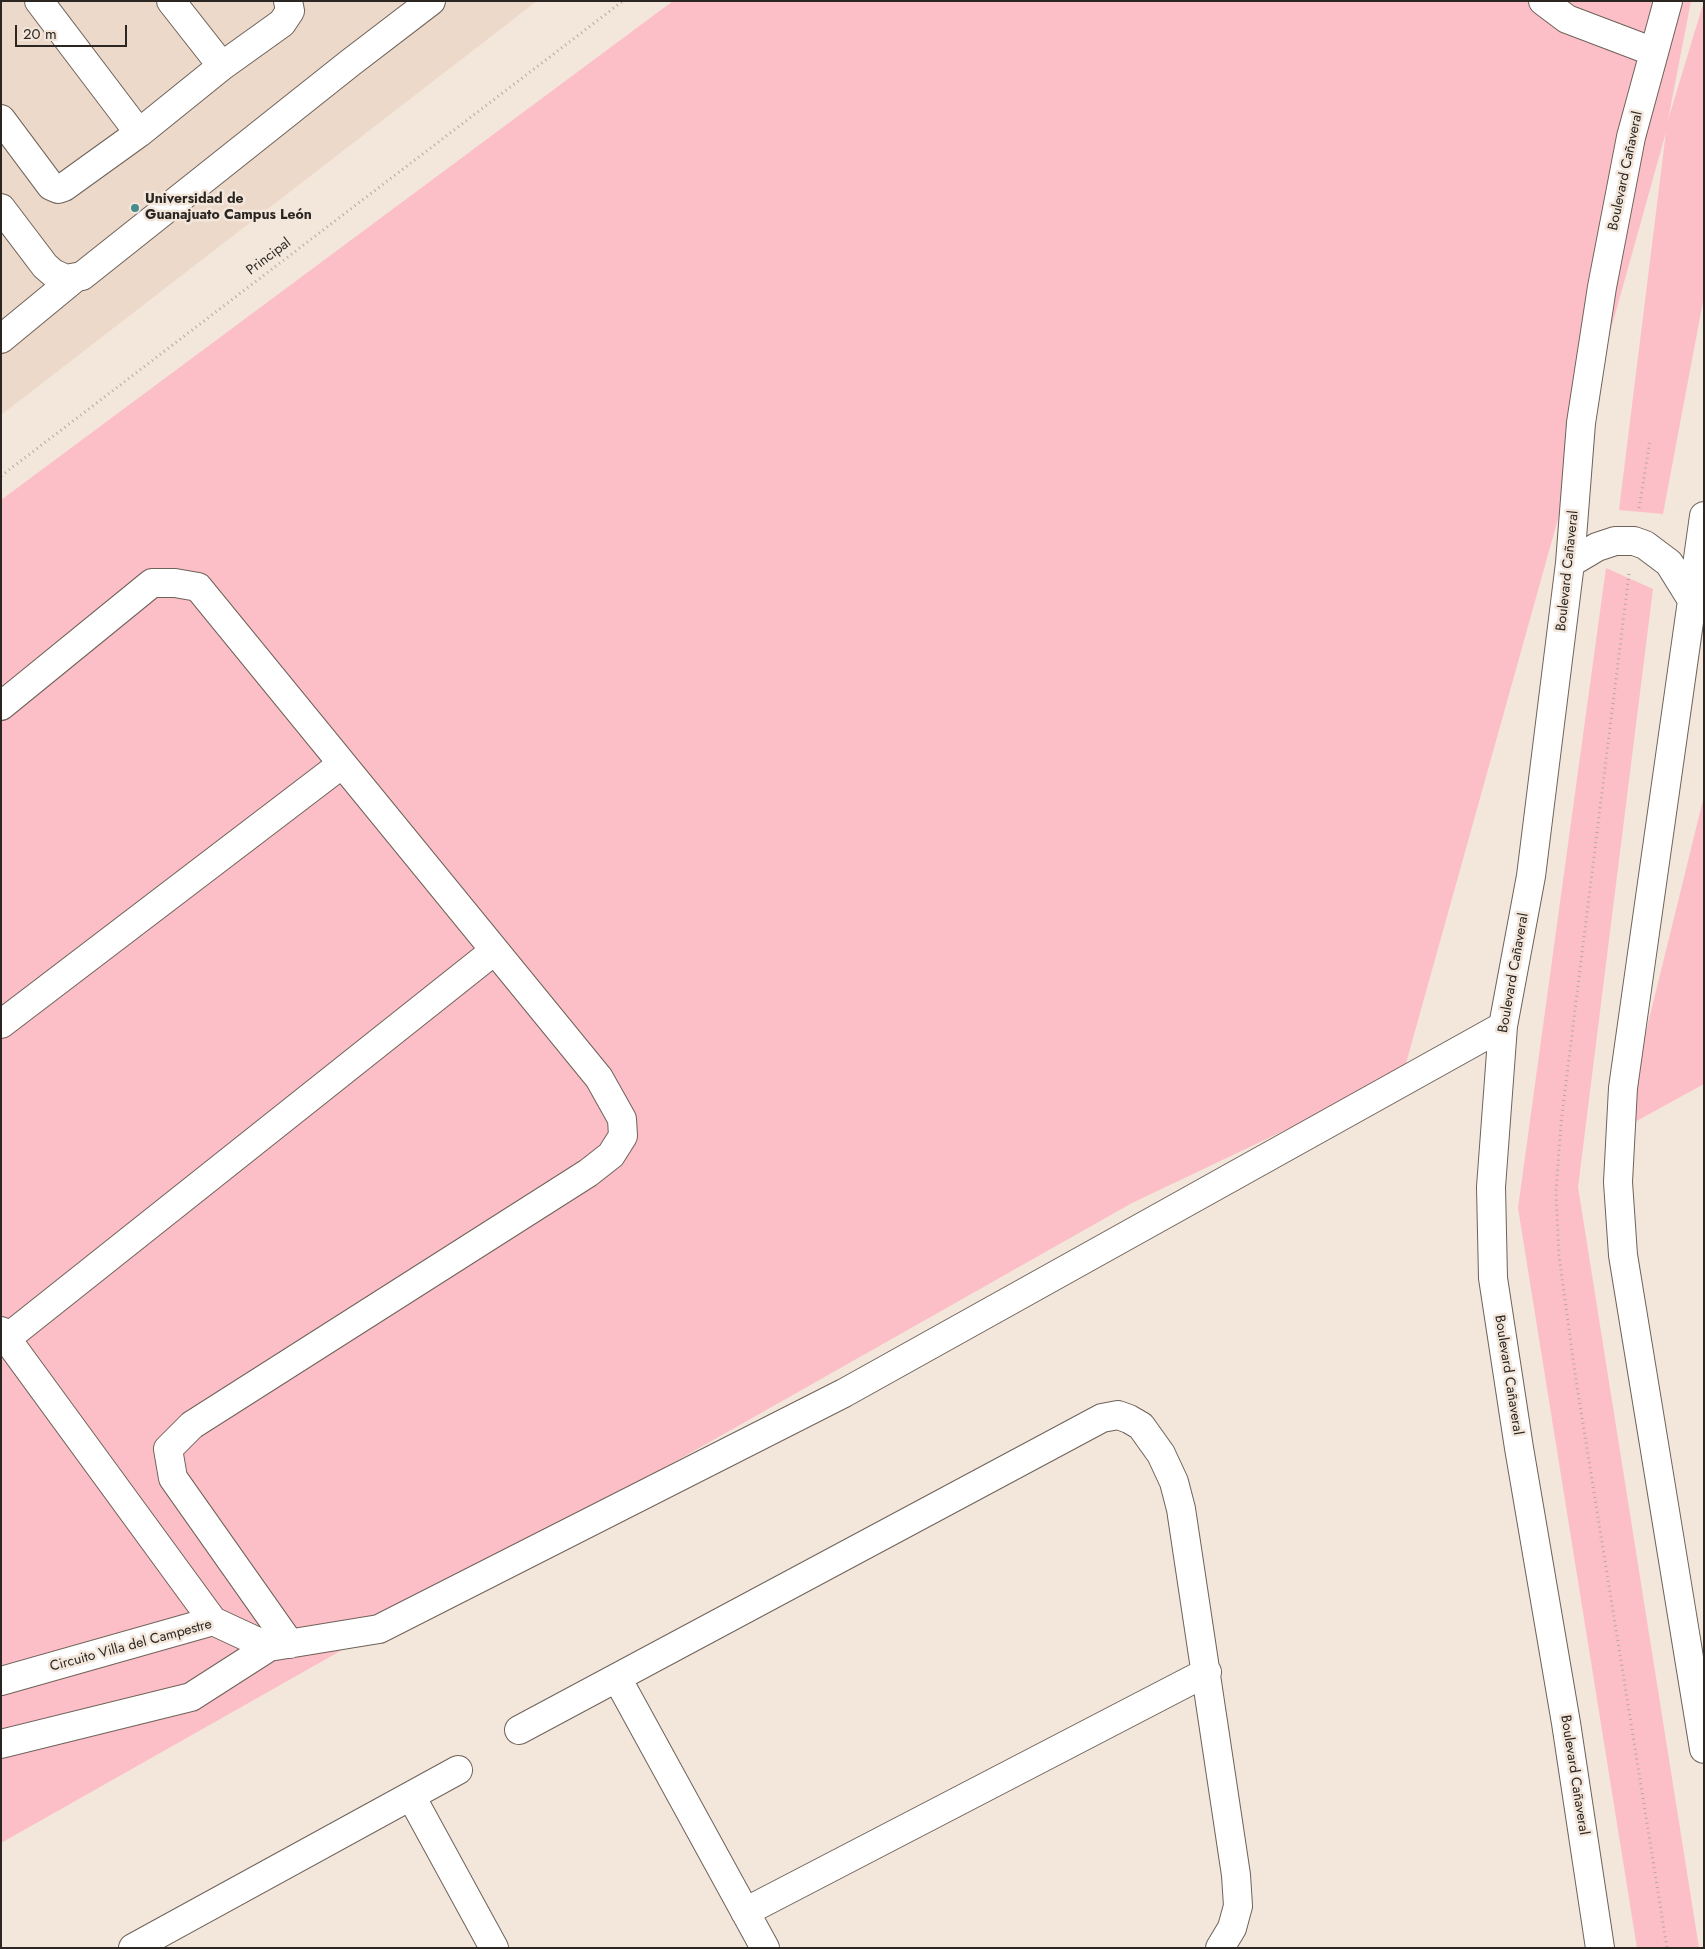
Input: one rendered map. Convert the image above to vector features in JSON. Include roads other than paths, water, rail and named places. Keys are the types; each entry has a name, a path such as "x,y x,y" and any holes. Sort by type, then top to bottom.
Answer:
{"street":[{"path":"39,1 139,133"},
{"path":"171,1 222,66"},
{"path":"1,119 51,186 58,188 72,183 139,133 222,66 282,23 290,11 288,1"},
{"path":"1,340 75,278 90,271 350,63 431,1"},
{"path":"1543,1 1567,19 1654,52"},
{"name":"Boulevard Cañaveral","path":"1600,1948 1566,1723 1519,1448 1493,1278 1491,1187 1503,1026 1531,876 1570,563 1581,423 1602,287 1631,137 1668,1"},
{"path":"1,208 45,266 59,277 75,278"},
{"path":"1704,516 1623,1088 1618,1182 1625,1264 1704,1749"},
{"path":"1570,563 1597,547 1615,541 1634,541 1645,544 1669,562 1692,600"},
{"path":"1,706 152,583 175,583 198,587 599,1078 622,1119 622,1136 611,1155 588,1173 192,1425 168,1449 173,1478 279,1646"},
{"path":"1,1024 342,764"},
{"path":"213,1621 4,1334 494,951"},
{"path":"1,1744 192,1697 279,1646 379,1629 835,1397 1503,1026"},
{"path":"519,1730 1102,1418 1118,1415 1129,1418 1141,1426 1161,1454 1174,1482 1181,1510 1207,1672 1236,1875 1238,1906 1232,1928 1220,1948"},
{"name":"Circuito Villa del Campestre","path":"1,1681 213,1621 279,1646"},
{"path":"745,1912 1207,1672"},
{"path":"617,1678 765,1948"},
{"path":"133,1948 458,1770"},
{"path":"411,1796 494,1948"}],"place":[{"name":"Universidad de Guanajuato Campus León","path":"135,208"}]}
